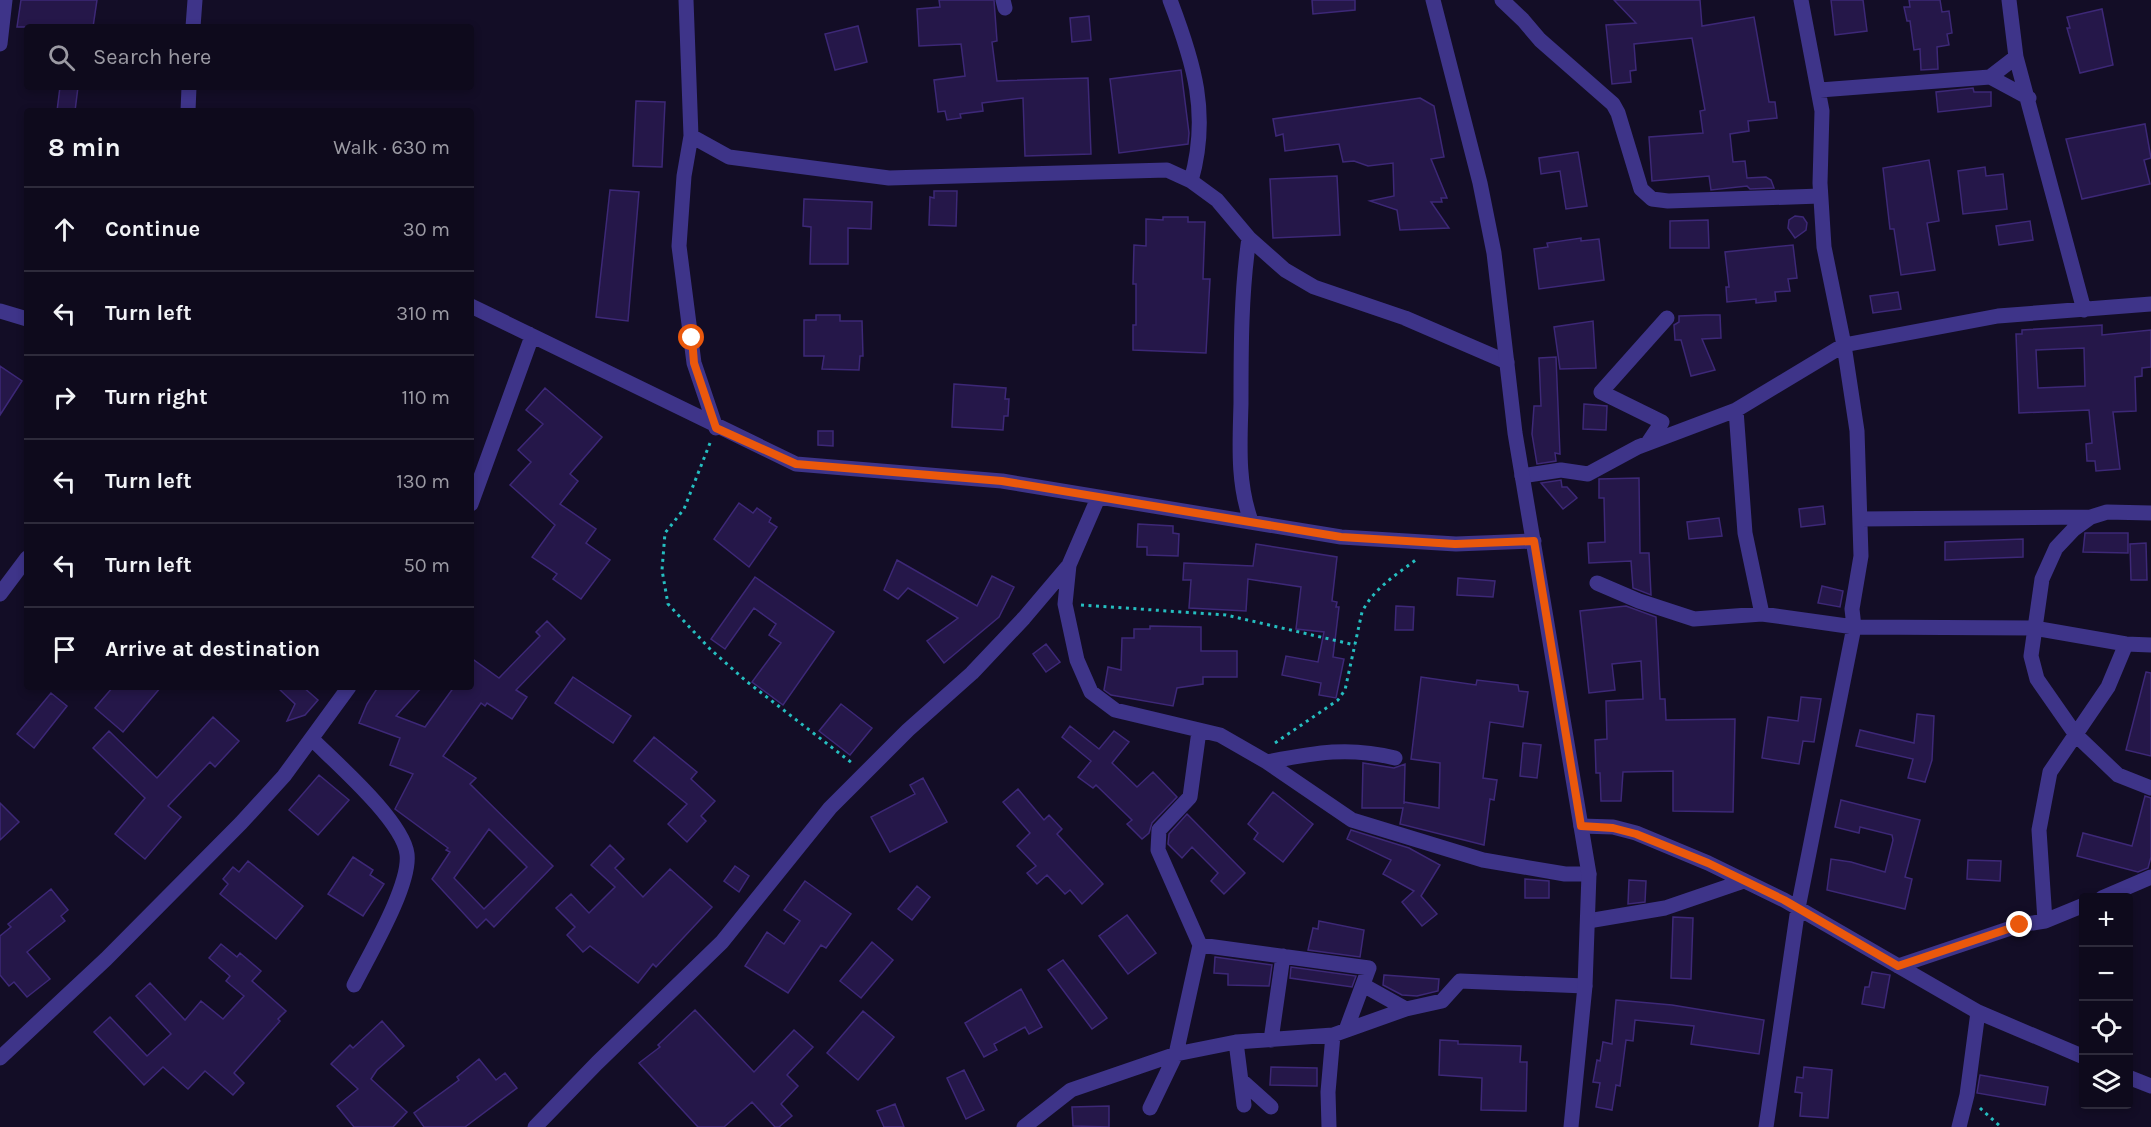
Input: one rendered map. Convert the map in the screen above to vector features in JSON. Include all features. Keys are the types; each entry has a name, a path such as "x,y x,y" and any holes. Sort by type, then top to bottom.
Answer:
{"street":[{"path":"0,44 5,0"},
{"path":"193,24 195,0"},
{"path":"686,0 691,136 684,176 679,246 694,363 716,428"},
{"path":"1170,0 1193,68 1199,97 1201,138 1191,182"},
{"path":"1433,0 1480,183 1494,254 1522,476 1589,874 1585,986 1571,1127"},
{"path":"1503,0 1540,40 1612,104 1618,113 1641,189 1652,199 1668,201 1820,196"},
{"path":"1766,1127 1798,908 1854,627 1853,601 1861,556 1857,431 1844,345 1824,248 1820,196 1820,90 1801,12 1801,0"},
{"path":"2009,0 2016,57 2029,98 2084,310"},
{"path":"1990,77 2016,57"},
{"path":"1820,90 1990,77 2029,98"},
{"path":"188,108 189,90"},
{"path":"691,136 729,157 889,178 1167,170 1191,182 1217,200 1249,238 1285,270 1314,287 1405,318 1507,362"},
{"path":"1249,238 1241,320 1240,439 1241,486 1251,521"},
{"path":"1522,476 1561,470 1588,474 1648,443 1736,410 1844,345 1998,316 2151,304"},
{"path":"474,307 716,428 796,464 1002,481 1189,514 1251,521 1341,537 1438,543 1534,541"},
{"path":"0,311 24,318"},
{"path":"1648,443 1662,422 1602,392 1667,318"},
{"path":"474,496 531,339 529,334"},
{"path":"1736,410 1744,532 1762,614"},
{"path":"1098,498 1069,565 1065,604 1077,660 1090,692 1115,710 1220,735 1262,759 1352,820 1483,860 1565,874 1589,874"},
{"path":"1860,519 2091,517 2107,512 2151,513"},
{"path":"2091,517 2073,530 2056,548 2049,562 2042,579 2031,656 2037,679 2076,735 2118,775 2151,788"},
{"path":"0,594 24,562"},
{"path":"539,1126 597,1063 722,942 784,862 864,773 972,673 1069,565"},
{"path":"1597,583 1639,601 1694,619 1762,614 1854,627 2034,628 2126,644 2151,645"},
{"path":"2045,921 2039,830 2050,772 2108,687 2126,644"},
{"path":"0,1058 106,959 208,857 284,776 347,690"},
{"path":"1150,1108 1176,1054 1200,945 1158,850 1159,831 1190,797 1199,730"},
{"path":"312,739 366,792 394,827 407,853 406,871 397,898 354,985"},
{"path":"1262,759 1331,750 1366,751 1395,758"},
{"path":"1581,826 1613,828 1636,834 1744,881 1798,908 1978,1012 2079,1056"},
{"path":"2112,893 2151,877"},
{"path":"1588,921 1665,908 1744,881"},
{"path":"1898,966 2020,925 2045,921 2079,907"},
{"path":"1200,945 1369,968 1340,1032 1328,1092 1329,1127"},
{"path":"1271,1040 1283,956"},
{"path":"1024,1127 1071,1090 1176,1054 1236,1042 1340,1032 1406,1009 1442,1001 1460,981 1585,986"},
{"path":"1363,985 1406,1009"},
{"path":"1959,1127 1967,1095 1978,1012"},
{"path":"1236,1042 1244,1105"},
{"path":"2133,1079 2151,1086"},
{"path":"1241,1080 1271,1107"}],"path":[{"path":"716,428 684,509 665,533 662,570 668,604 710,649 746,681 864,773"},
{"path":"1262,759 1338,700 1345,690 1362,612 1374,593 1438,543"},
{"path":"1065,604 1226,615 1354,645"},
{"path":"1967,1095 2001,1127"}],"building":[{"path":"21,0 97,0 93,24 24,24 24,27 17,27"},
{"path":"939,0 994,0 997,41 992,42 997,81 1088,78 1091,154 1025,156 1023,98 982,103 983,111 960,114 961,118 947,120 945,111 938,112 934,80 965,76 961,44 919,46 917,9 940,7"},
{"path":"1312,0 1355,0 1355,10 1313,14"},
{"path":"1614,0 1700,0 1702,26 1754,17 1769,102 1775,102 1777,118 1748,121 1749,131 1730,134 1733,162 1745,161 1747,178 1766,177 1771,180 1774,188 1750,189 1747,186 1711,190 1709,176 1652,181 1649,137 1703,133 1700,111 1705,110 1692,38 1634,44 1636,70 1630,71 1631,82 1612,84 1606,25 1636,23"},
{"path":"1831,0 1863,0 1867,31 1835,35"},
{"path":"1909,0 1940,0 1942,12 1949,11 1952,33 1947,34 1949,45 1937,47 1938,69 1921,70 1920,49 1914,50 1910,21 1907,21 1904,7 1910,7"},
{"path":"2102,9 2113,65 2080,73 2067,28 2070,28 2067,17"},
{"path":"1089,16 1091,40 1072,42 1070,18"},
{"path":"858,26 867,62 835,70 825,34"},
{"path":"1181,70 1189,133 1188,144 1119,153 1110,79"},
{"path":"1973,88 1974,92 1991,92 1991,106 1938,112 1936,92"},
{"path":"60,90 78,90 75,108 57,108"},
{"path":"1420,98 1434,106 1444,157 1431,159 1447,198 1441,198 1442,202 1431,202 1449,228 1400,230 1397,210 1370,201 1394,196 1393,163 1368,166 1354,161 1343,162 1339,144 1285,151 1283,134 1276,136 1273,119"},
{"path":"636,101 665,102 662,167 633,166"},
{"path":"2145,124 2151,158 2144,160 2150,184 2082,199 2066,139"},
{"path":"1578,152 1587,206 1566,209 1560,171 1541,174 1539,158"},
{"path":"1929,160 1939,221 1927,223 1935,270 1901,275 1894,229 1890,229 1883,168"},
{"path":"1985,167 1986,176 2003,174 2007,209 1963,214 1958,171"},
{"path":"1337,176 1340,235 1273,238 1270,179"},
{"path":"610,190 639,192 628,321 596,317"},
{"path":"934,191 957,191 956,226 929,225 930,197 934,198"},
{"path":"804,199 872,202 871,229 848,228 848,264 810,264 811,227 803,226"},
{"path":"1795,216 1803,217 1807,223 1806,230 1795,238 1788,228 1789,220"},
{"path":"1163,217 1188,217 1188,222 1205,222 1203,279 1210,279 1206,353 1133,350 1133,325 1136,325 1136,284 1133,284 1134,245 1146,246 1146,219 1163,220"},
{"path":"1708,220 1709,248 1670,248 1670,221"},
{"path":"2030,221 2033,240 1999,245 1996,226"},
{"path":"1581,238 1581,241 1599,239 1604,280 1539,289 1534,249 1548,247 1547,243"},
{"path":"1793,245 1797,278 1788,279 1790,291 1775,292 1776,301 1756,303 1756,299 1727,302 1726,287 1729,287 1725,252"},
{"path":"1898,292 1901,309 1873,313 1870,296"},
{"path":"816,315 840,315 840,321 862,321 863,356 860,356 859,370 822,369 824,356 804,356 804,320 816,320"},
{"path":"1720,315 1721,338 1702,339 1715,370 1691,376 1681,340 1675,340 1674,325 1679,322 1679,316"},
{"path":"1593,321 1596,368 1560,369 1554,327"},
{"path":"2102,325 2102,335 2151,330 2151,367 2142,368 2142,376 2135,377 2136,411 2113,412 2120,469 2096,471 2095,461 2087,461 2086,444 2092,443 2089,410 2019,413 2016,334 2022,334 2022,330","holes":["2084,348 2085,386 2038,388 2036,350"]},
{"path":"1556,357 1560,454 1555,453 1556,461 1537,464 1532,434 1534,406 1541,406 1539,358"},
{"path":"0,366 22,381 0,415"},
{"path":"954,384 1006,388 1005,399 1009,399 1008,416 1004,416 1003,430 952,427"},
{"path":"545,388 602,437 570,474 578,481 560,504 596,529 586,543 610,560 581,599 553,579 557,574 532,557 555,525 510,485 531,462 518,450 543,424 526,410"},
{"path":"1584,404 1607,406 1606,430 1583,429"},
{"path":"818,431 833,431 833,446 818,445"},
{"path":"1639,478 1640,553 1649,553 1651,595 1633,588 1631,561 1589,563 1588,543 1605,542 1604,498 1599,498 1599,479"},
{"path":"1561,480 1562,487 1567,487 1577,498 1563,509 1541,483"},
{"path":"739,503 753,513 757,508 771,518 769,522 777,527 749,567 714,539"},
{"path":"1823,506 1825,524 1801,527 1799,509"},
{"path":"1719,518 1722,536 1689,539 1687,522"},
{"path":"1138,524 1173,526 1173,533 1179,534 1178,556 1147,555 1147,547 1137,547"},
{"path":"2085,533 2128,533 2128,553 2083,552"},
{"path":"2023,539 2023,557 1945,560 1945,542"},
{"path":"2146,543 2147,580 2131,580 2130,544"},
{"path":"1256,544 1337,557 1332,601 1337,602 1336,607 1339,607 1333,657 1344,659 1336,698 1319,695 1321,683 1282,675 1286,656 1318,662 1324,632 1296,629 1301,587 1248,579 1246,611 1189,608 1191,580 1183,580 1184,563 1253,566"},
{"path":"897,560 977,606 992,576 1014,587 999,617 944,663 927,641 958,618 908,588 898,599 884,590"},
{"path":"755,577 834,632 783,705 752,682 781,643 769,635 776,624 754,608 725,649 711,639"},
{"path":"1458,578 1495,581 1493,597 1457,595"},
{"path":"1822,586 1843,591 1840,607 1818,603"},
{"path":"1396,606 1414,607 1413,630 1395,630"},
{"path":"1626,606 1656,617 1660,699 1665,699 1666,720 1735,719 1733,812 1673,811 1673,771 1623,772 1621,801 1601,801 1600,773 1596,773 1595,740 1607,739 1606,701 1643,699 1641,661 1612,664 1615,690 1589,693 1580,611"},
{"path":"547,621 565,639 516,690 527,697 512,719 487,703 485,706 481,703 443,756 476,778 470,784 553,866 494,927 486,919 477,928 432,879 450,852 446,850 448,848 395,809 413,774 390,765 400,738 359,723 376,690 419,690 396,716 425,727 452,690 474,690 474,660 499,678 540,636 536,632","holes":["489,829 527,867 484,909 454,878"]},
{"path":"1150,626 1201,627 1201,651 1237,651 1237,677 1203,677 1203,684 1177,688 1173,706 1111,695 1104,690 1108,667 1121,670 1122,638 1134,638 1134,629 1150,629"},
{"path":"1046,644 1060,662 1046,672 1033,654"},
{"path":"2146,672 2151,673 2151,756 2126,750"},
{"path":"573,677 631,716 613,743 555,703"},
{"path":"1421,677 1476,685 1477,680 1518,685 1519,691 1528,692 1523,727 1490,722 1483,778 1497,780 1494,800 1490,799 1484,845 1400,824 1403,808 1362,808 1363,763 1394,768 1405,764 1404,802 1439,808 1440,763 1411,759"},
{"path":"110,690 158,690 123,732 95,708"},
{"path":"280,690 306,690 318,700 305,715 287,721 295,704"},
{"path":"51,693 67,706 34,748 17,734"},
{"path":"1801,697 1821,699 1814,742 1803,741 1799,764 1762,758 1768,717 1798,721"},
{"path":"841,704 872,728 850,755 819,731"},
{"path":"1917,714 1934,716 1932,760 1925,782 1908,778 1913,759 1856,746 1860,730 1914,743"},
{"path":"213,717 239,741 215,767 210,762 168,806 181,817 145,859 115,834 145,798 93,748 109,731 157,778"},
{"path":"1070,726 1099,749 1114,731 1129,742 1112,763 1137,787 1153,772 1177,797 1152,823 1149,833 1142,839 1127,824 1132,820 1096,785 1093,788 1078,777 1091,761 1062,737"},
{"path":"654,737 697,772 691,779 715,801 701,816 706,821 687,842 668,824 687,804 634,761"},
{"path":"1523,743 1541,745 1537,778 1520,776"},
{"path":"319,775 349,800 318,835 289,810"},
{"path":"923,778 947,822 890,852 871,817 915,794 910,785"},
{"path":"1018,789 1044,820 1049,815 1062,829 1057,834 1103,884 1082,904 1070,890 1065,894 1047,875 1037,884 1027,873 1036,866 1017,846 1030,833 1003,802"},
{"path":"1273,792 1313,824 1283,862 1254,839 1258,833 1248,824"},
{"path":"2145,796 2151,798 2151,857 2148,868 2138,872 2077,856 2083,833 2132,846"},
{"path":"1841,800 1920,820 1905,877 1912,879 1905,909 1827,890 1831,859 1885,872 1893,840 1892,835 1860,827 1859,833 1835,827"},
{"path":"0,803 19,822 0,840"},
{"path":"1187,814 1245,873 1224,894 1211,881 1218,873 1192,847 1182,858 1168,844 1169,834"},
{"path":"1351,830 1409,848 1440,865 1421,896 1437,914 1422,926 1402,902 1414,891 1383,874 1391,860 1347,839"},
{"path":"610,845 624,859 615,868 643,897 670,869 712,907 656,967 653,964 638,983 590,946 583,952 567,935 575,927 556,908 571,894 589,913 615,887 591,865"},
{"path":"353,857 373,870 370,875 384,884 363,916 328,894"},
{"path":"1968,860 2001,861 2000,881 1967,879"},
{"path":"248,861 303,906 276,939 220,894 228,884 223,879 233,867 239,872"},
{"path":"735,866 749,876 739,892 724,881"},
{"path":"1525,879 1549,881 1549,898 1525,898"},
{"path":"1629,880 1646,881 1645,902 1628,904"},
{"path":"805,881 851,914 826,948 821,945 788,993 745,966 767,932 784,944 800,921 784,910"},
{"path":"917,886 930,897 912,920 898,909"},
{"path":"51,889 68,910 61,916 65,921 27,952 50,979 27,997 14,982 9,986 0,975 0,936 11,927 8,924"},
{"path":"1127,915 1156,953 1128,974 1099,936"},
{"path":"1673,917 1693,918 1691,979 1671,978"},
{"path":"1319,921 1364,930 1360,957 1308,950 1313,928 1318,929"},
{"path":"872,942 893,960 861,998 840,981"},
{"path":"221,944 237,957 240,953 261,971 252,981 286,1011 278,1019 280,1021 234,1073 244,1083 233,1095 205,1071 188,1089 163,1067 144,1085 94,1032 110,1017 147,1056 171,1034 136,996 150,983 185,1020 201,1001 223,1019 244,996 226,981 230,976 209,958"},
{"path":"1215,957 1272,965 1269,986 1228,985 1228,974 1214,973"},
{"path":"1063,960 1107,1018 1092,1029 1048,970"},
{"path":"1291,967 1356,976 1352,987 1290,978"},
{"path":"1872,972 1890,975 1884,1008 1862,1004 1865,987 1869,987"},
{"path":"1384,975 1439,979 1438,991 1417,996 1402,995 1383,985"},
{"path":"1021,989 1042,1027 1029,1034 1025,1027 994,1044 997,1050 984,1057 965,1023"},
{"path":"1616,1000 1672,1005 1764,1020 1759,1054 1691,1044 1694,1026 1635,1020 1633,1041 1626,1040 1620,1086 1616,1085 1612,1110 1596,1107 1600,1083 1593,1082 1597,1060 1600,1061 1603,1042 1612,1044"},
{"path":"695,1010 754,1072 794,1030 813,1047 787,1075 798,1086 781,1104 792,1116 779,1127 775,1127 752,1102 724,1127 698,1127 639,1063 660,1047 658,1045"},
{"path":"863,1011 894,1037 858,1080 827,1053"},
{"path":"382,1021 404,1046 377,1070 371,1079 407,1112 393,1127 354,1127 337,1106 358,1089 331,1064 350,1045 353,1048"},
{"path":"1440,1040 1458,1041 1458,1044 1521,1046 1520,1062 1527,1062 1526,1111 1481,1110 1482,1078 1439,1075"},
{"path":"479,1059 496,1080 505,1073 517,1088 465,1127 424,1127 414,1113 459,1080 457,1077"},
{"path":"1271,1067 1317,1068 1317,1086 1270,1085"},
{"path":"1804,1067 1832,1070 1828,1118 1800,1116 1802,1093 1795,1092 1797,1077 1803,1078"},
{"path":"964,1070 984,1110 966,1119 947,1078"},
{"path":"1980,1075 2048,1087 2045,1105 1977,1093"},
{"path":"895,1104 904,1127 884,1127 877,1111"},
{"path":"1109,1106 1109,1127 1073,1126 1072,1107"}],"route":[{"path":"692,338 694,363 716,428 796,464 1002,481 1189,514 1251,521 1341,537 1455,544 1534,541 1581,826 1613,828 1636,834 1708,863 1784,900 1898,966 2020,925"}]}
